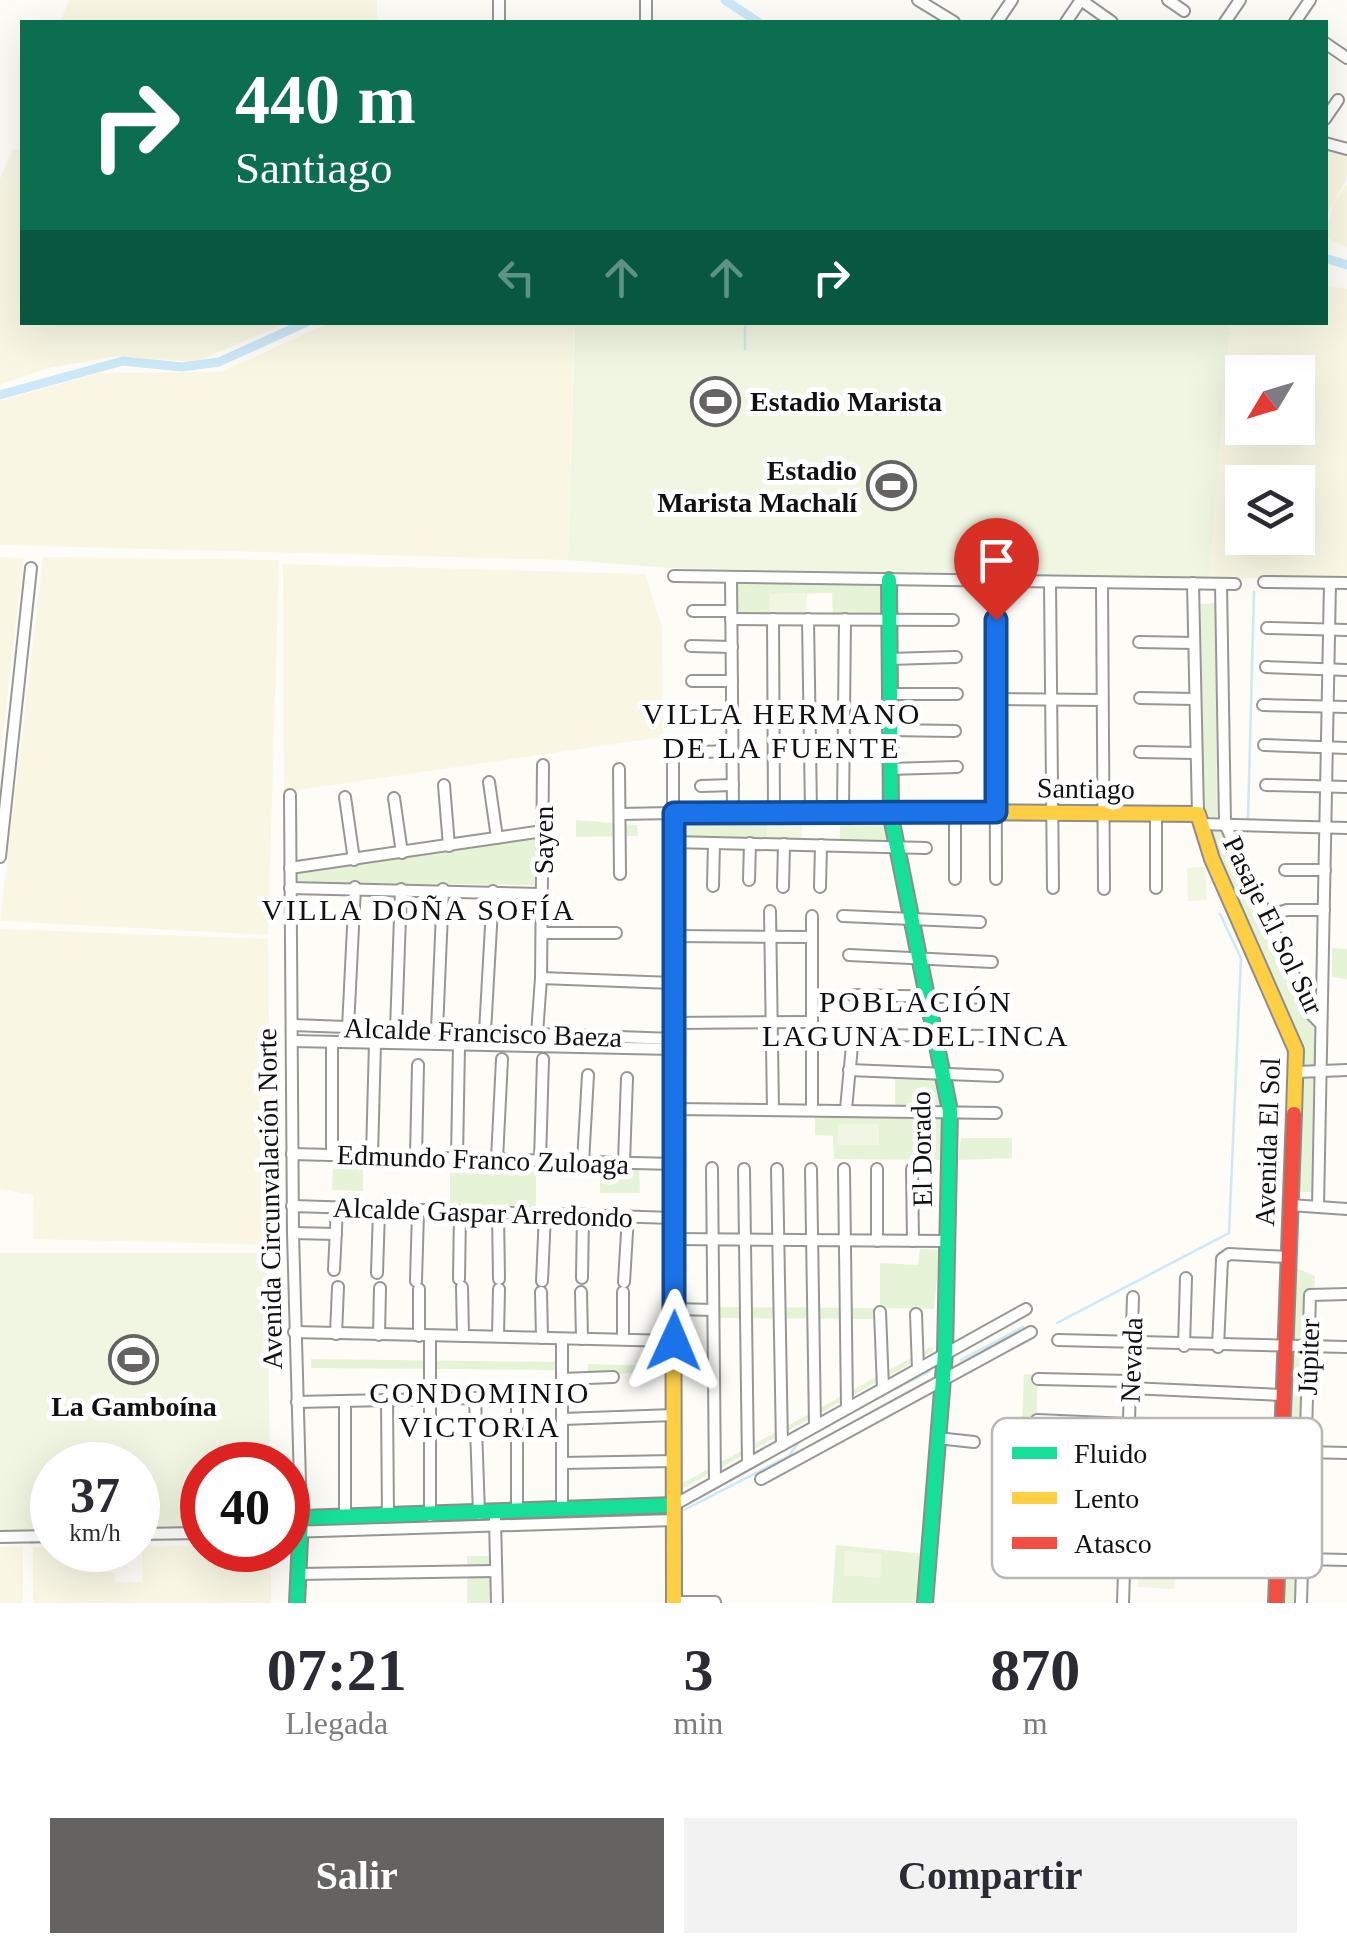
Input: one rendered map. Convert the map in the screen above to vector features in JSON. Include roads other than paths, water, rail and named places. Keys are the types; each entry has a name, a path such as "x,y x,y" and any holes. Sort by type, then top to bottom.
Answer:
{"street":[{"path":"918,0 951,20"},
{"path":"1081,0 1109,20"},
{"path":"1168,0 1184,11"},
{"path":"1328,111 1338,100"},
{"path":"0,857 32,568"},
{"path":"674,576 1235,584"},
{"path":"731,577 733,812"},
{"name":"El Dorado","path":"889,580 890,810 950,1111 945,1353 925,1603"},
{"path":"995,581 996,879"},
{"path":"1264,582 1347,584"},
{"path":"1050,583 1054,888"},
{"name":"Avenida El Sol","path":"1193,583 1199,819 1292,1035 1296,1072 1281,1418"},
{"path":"1321,1024 1330,583"},
{"path":"1102,584 1104,889"},
{"name":"Pasaje El Sol Sur","path":"1221,584 1225,824 1312,1015 1321,1024 1318,1207"},
{"path":"692,611 773,619 952,620"},
{"path":"808,618 812,811"},
{"path":"773,619 774,812"},
{"path":"843,811 845,619"},
{"path":"1268,628 1347,630"},
{"path":"1139,642 1194,643"},
{"path":"691,646 732,647"},
{"path":"888,659 956,657"},
{"path":"1266,667 1347,670"},
{"path":"692,681 732,681"},
{"path":"888,694 957,694"},
{"path":"997,698 1102,700"},
{"path":"1140,698 1195,699"},
{"path":"1263,706 1347,707"},
{"path":"693,716 732,716"},
{"path":"888,730 955,731"},
{"path":"674,744 674,1603 715,1602"},
{"path":"1264,745 1347,748"},
{"path":"699,752 732,751"},
{"path":"1140,752 1196,753"},
{"name":"Sayen","path":"536,1034 542,978 542,765"},
{"path":"619,768 620,874"},
{"path":"889,769 956,768"},
{"path":"489,782 496,838"},
{"path":"1266,784 1347,787"},
{"path":"444,785 448,846"},
{"path":"701,786 732,785"},
{"name":"Avenida Circunvalación Norte","path":"290,795 297,1442"},
{"path":"345,796 354,860"},
{"path":"394,798 402,853"},
{"name":"Santiago","path":"674,813 890,810 1156,814 1199,819"},
{"path":"955,811 955,879"},
{"path":"620,814 674,813"},
{"path":"1156,814 1156,888"},
{"path":"1199,819 1225,824 1347,828"},
{"path":"290,868 543,831"},
{"path":"673,842 926,848"},
{"path":"713,886 714,844"},
{"path":"749,880 750,844"},
{"path":"784,844 784,887"},
{"path":"820,887 821,844"},
{"path":"1285,870 1325,870"},
{"path":"290,888 542,894"},
{"path":"348,1028 355,888"},
{"path":"396,1030 400,889"},
{"path":"437,1030 443,890"},
{"path":"485,1032 493,891"},
{"path":"770,910 773,1110"},
{"path":"1268,916 1287,910 1324,910"},
{"path":"812,916 812,1110"},
{"path":"843,916 980,922"},
{"path":"542,933 616,933"},
{"path":"674,936 811,937"},
{"path":"849,955 992,962"},
{"path":"542,978 674,982"},
{"path":"852,995 995,998"},
{"path":"673,1037 774,1022 812,1022"},
{"name":"Alcalde Francisco Baeza","path":"292,1025 673,1037"},
{"path":"846,1109 853,1035 994,1036"},
{"name":"Alcalde Francisco Baeza","path":"292,1041 459,1045 673,1037"},
{"path":"332,1042 332,1154"},
{"path":"372,1156 375,1042"},
{"path":"457,1158 459,1045"},
{"path":"498,1159 502,1059"},
{"path":"540,1160 543,1059"},
{"path":"416,1157 418,1065"},
{"path":"849,1070 997,1076"},
{"path":"1296,1072 1347,1070"},
{"path":"584,1162 588,1075"},
{"path":"624,1162 628,1078"},
{"path":"674,1110 996,1113"},
{"name":"Edmundo Franco Zuloaga","path":"292,1154 674,1164"},
{"path":"712,1168 716,1482"},
{"path":"744,1168 748,1463"},
{"path":"778,1168 782,1445"},
{"path":"810,1168 815,1426"},
{"path":"844,1168 848,1408"},
{"path":"877,1168 878,1241"},
{"path":"912,1168 913,1241"},
{"path":"1290,1205 1347,1208"},
{"name":"Alcalde Gaspar Arredondo","path":"292,1206 674,1218"},
{"path":"334,1270 337,1208"},
{"path":"378,1273 379,1211"},
{"path":"418,1212 417,1285 430,1399 430,1516"},
{"path":"498,1212 498,1336"},
{"path":"460,1213 462,1336"},
{"path":"542,1338 545,1214"},
{"path":"582,1278 583,1214"},
{"path":"623,1339 628,1216"},
{"path":"293,1232 336,1234"},
{"path":"674,1239 946,1241"},
{"path":"1218,1348 1222,1259 1228,1254 1287,1257"},
{"path":"1184,1346 1186,1278"},
{"path":"336,1334 338,1287"},
{"path":"380,1288 380,1335"},
{"path":"581,1292 582,1339"},
{"name":"Júpiter","path":"1306,1418 1313,1292 1347,1294"},
{"name":"Nevada","path":"1129,1418 1133,1298"},
{"path":"674,1309 713,1310"},
{"path":"310,1526 674,1512 748,1463 1026,1309"},
{"path":"880,1312 882,1388"},
{"path":"916,1314 918,1369"},
{"path":"294,1332 674,1341"},
{"path":"761,1478 1031,1332"},
{"path":"562,1339 562,1510"},
{"path":"1058,1340 1218,1348 1347,1347"},
{"path":"562,1379 613,1377"},
{"path":"1038,1379 1282,1395"},
{"path":"297,1402 562,1396"},
{"path":"516,1512 517,1397"},
{"path":"475,1398 479,1514"},
{"path":"387,1400 388,1517"},
{"path":"345,1401 345,1518"},
{"path":"562,1419 674,1414"},
{"path":"938,1438 974,1442"},
{"path":"1322,1452 1347,1453"},
{"path":"562,1463 674,1461"},
{"path":"310,1524 345,1518 479,1514 495,1519 516,1512 562,1510 674,1512"},
{"path":"495,1519 497,1603"},
{"path":"0,1537 30,1536"},
{"path":"1322,1559 1347,1560"},
{"path":"297,1574 496,1571"},
{"name":"Avenida Circunvalación Norte","path":"297,1574 297,1603"},
{"name":"Nevada","path":"1123,1603 1124,1578"},
{"name":"Avenida El Sol","path":"1276,1603 1277,1578"},
{"name":"Júpiter","path":"1301,1578 1302,1603"}],"waterway":[{"path":"725,0 755,20"},
{"path":"1328,259 1347,265"},
{"path":"0,395 123,361 182,367 219,362 300,325"},
{"path":"745,325 745,349"},
{"path":"1248,819 1254,592"},
{"path":"1057,1323 1229,1233 1241,958 1220,914"},
{"path":"961,1360 1023,1327"},
{"path":"847,1414 930,1371"},
{"path":"684,1510 789,1456 800,1440"},
{"path":"578,1515 670,1513"}],"place":[{"name":"Estadio Marista","path":"715,401"},
{"name":"Estadio Marista Machalí","path":"892,486"},
{"name":"La Gamboína","path":"134,1359"}],"district":[{"name":"VILLA HERMANO DE LA FUENTE","path":"782,731"},
{"name":"VILLA DOÑA SOFÍA","path":"419,910"},
{"name":"POBLACIÓN LAGUNA DEL INCA","path":"916,1019"},
{"name":"CONDOMINIO VICTORIA","path":"480,1410"}]}
